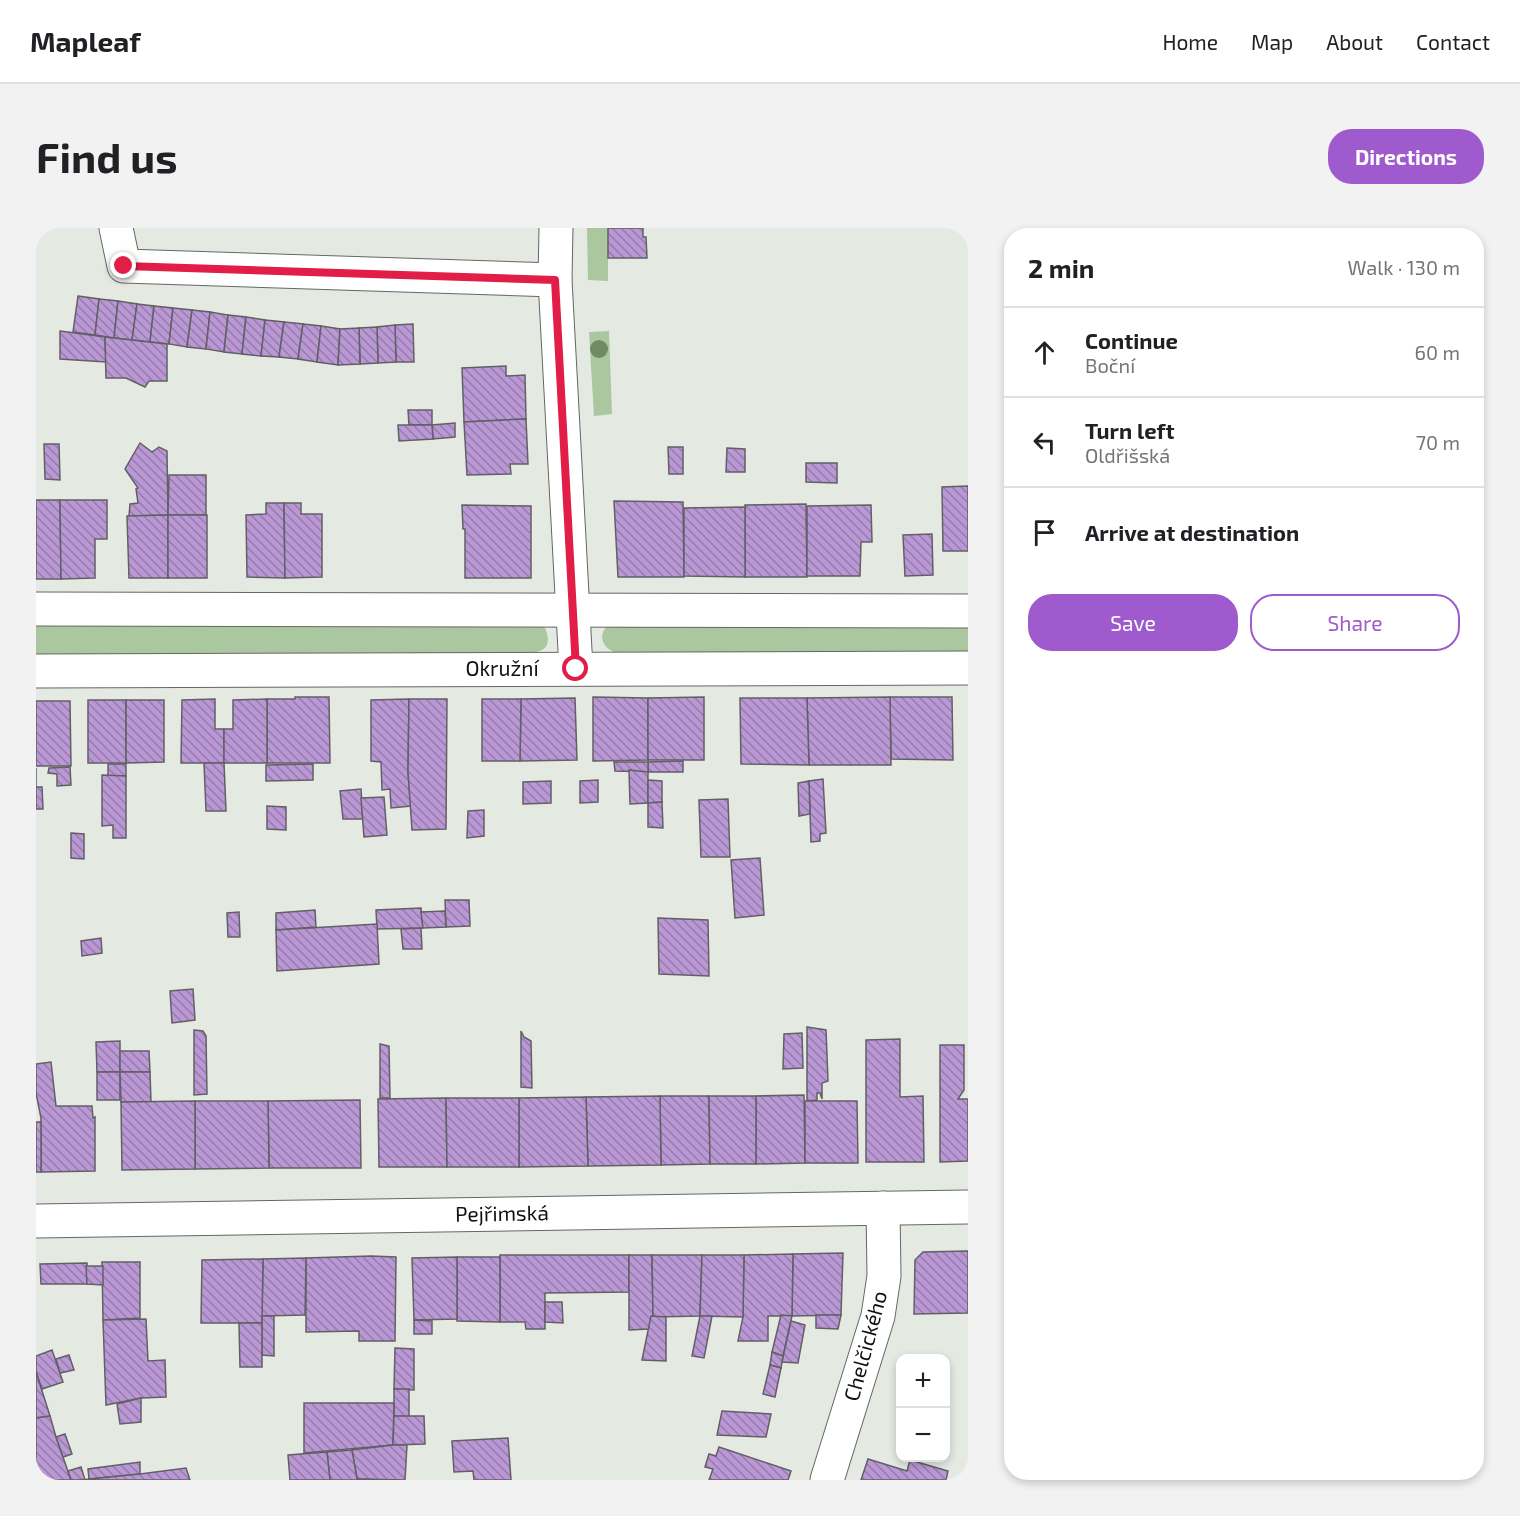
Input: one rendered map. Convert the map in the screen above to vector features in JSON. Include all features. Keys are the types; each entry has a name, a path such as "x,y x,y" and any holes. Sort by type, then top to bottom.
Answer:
{"street":[{"path":"116,228 124,266 555,280"},
{"path":"556,228 555,280 576,669"},
{"path":"36,609 968,611"},
{"name":"Okružní","path":"36,671 968,668"},
{"name":"Pejřimská","path":"36,1221 968,1207"},
{"name":"Chelčického","path":"827,1480 878,1316 884,1276 883,1208"}],"green space":[{"path":"587,228 608,228 608,281 588,280"},
{"path":"609,331 612,414 594,416 589,332"},
{"path":"968,622 968,652 619,654 606,647 602,639 607,626"},
{"path":"36,625 540,625 545,628 548,639 543,649 529,653 36,656"}],"building":[{"path":"608,228 643,228 647,258 608,258"},
{"path":"78,296 99,299 95,335 73,332"},
{"path":"99,299 118,301 114,338 95,335"},
{"path":"118,301 137,304 132,340 114,338"},
{"path":"137,304 154,306 150,342 132,340"},
{"path":"154,306 173,308 169,344 150,342"},
{"path":"173,308 192,310 187,347 169,344"},
{"path":"192,310 210,312 206,349 187,347"},
{"path":"210,312 228,315 224,352 206,349"},
{"path":"228,315 246,317 242,354 224,352"},
{"path":"246,317 265,320 261,356 242,354"},
{"path":"265,320 284,322 279,357 261,356"},
{"path":"284,322 303,324 298,359 279,357"},
{"path":"303,324 321,326 317,362 298,359"},
{"path":"413,324 414,362 396,362 395,325"},
{"path":"395,325 396,362 378,363 377,327"},
{"path":"321,326 340,329 338,365 317,362"},
{"path":"377,327 378,363 360,364 359,328"},
{"path":"359,328 360,364 338,365 340,329"},
{"path":"60,331 105,337 106,362 60,359"},
{"path":"105,337 167,344 167,381 149,381 145,387 126,378 106,378"},
{"path":"506,366 506,376 525,375 526,419 464,422 462,368"},
{"path":"408,410 432,410 432,425 409,425"},
{"path":"526,419 528,464 510,464 511,474 467,475 464,422"},
{"path":"455,423 455,437 433,439 432,425"},
{"path":"398,425 432,425 433,439 399,441"},
{"path":"140,443 152,452 159,447 167,451 168,515 129,516 130,504 138,503 136,489 138,488 125,469"},
{"path":"44,444 59,444 60,480 45,479"},
{"path":"668,447 683,447 683,474 669,474"},
{"path":"727,448 745,449 745,472 726,472"},
{"path":"806,463 837,463 837,483 806,482"},
{"path":"169,475 206,475 206,515 168,515"},
{"path":"968,486 968,551 943,551 942,487"},
{"path":"36,500 60,500 61,579 36,579"},
{"path":"60,500 107,500 107,539 95,539 95,578 61,579"},
{"path":"614,501 683,502 684,577 618,577"},
{"path":"266,503 284,503 285,578 247,577 246,515 266,514"},
{"path":"284,503 301,503 301,514 322,514 322,577 285,578"},
{"path":"806,504 807,577 745,577 745,505"},
{"path":"462,505 531,506 531,578 465,578 465,529 463,529"},
{"path":"871,505 872,542 861,542 860,576 807,576 807,506"},
{"path":"745,507 745,577 684,576 684,508"},
{"path":"168,515 168,578 129,578 127,516"},
{"path":"168,515 207,515 207,578 168,578"},
{"path":"932,534 933,575 905,576 903,535"},
{"path":"295,697 329,697 330,763 267,763 267,699 295,699"},
{"path":"593,697 648,698 648,760 593,761"},
{"path":"704,697 704,760 648,760 648,698"},
{"path":"890,697 952,697 953,760 891,759"},
{"path":"890,697 891,765 809,765 807,698"},
{"path":"575,698 577,760 520,761 521,699"},
{"path":"740,698 807,698 809,765 741,764"},
{"path":"215,699 215,729 224,729 224,763 181,763 182,700"},
{"path":"267,699 267,763 224,763 224,729 233,729 233,700"},
{"path":"409,699 408,772 411,806 391,808 390,789 382,790 381,762 371,761 371,700"},
{"path":"409,699 447,699 446,829 412,830 408,772"},
{"path":"482,699 521,699 520,761 482,761"},
{"path":"88,700 126,700 126,763 88,763"},
{"path":"126,700 164,700 164,762 126,763"},
{"path":"36,701 70,701 71,766 36,766"},
{"path":"683,761 683,772 648,772 648,762"},
{"path":"614,762 648,762 648,772 615,771"},
{"path":"204,763 224,763 226,811 206,811"},
{"path":"108,764 126,764 126,776 108,777"},
{"path":"313,764 313,780 266,781 266,765"},
{"path":"70,767 71,785 57,786 57,774 48,773 49,768"},
{"path":"629,770 648,772 648,803 630,804"},
{"path":"102,775 126,776 126,838 113,838 113,825 102,826"},
{"path":"823,779 826,833 820,834 820,841 811,842 809,781"},
{"path":"598,780 598,802 580,803 580,781"},
{"path":"648,780 662,781 662,802 648,803"},
{"path":"551,781 551,803 523,804 523,782"},
{"path":"809,781 810,814 799,816 798,783"},
{"path":"36,787 42,787 43,809 36,809"},
{"path":"361,789 363,819 343,819 340,791"},
{"path":"384,797 387,835 364,837 361,798"},
{"path":"728,799 730,857 701,857 699,800"},
{"path":"662,802 663,828 648,827 648,803"},
{"path":"267,806 286,807 286,830 267,829"},
{"path":"484,810 484,836 467,838 468,811"},
{"path":"71,833 84,834 84,859 71,858"},
{"path":"760,858 764,915 735,918 731,860"},
{"path":"445,900 469,900 470,926 446,927"},
{"path":"421,908 423,928 377,929 376,910"},
{"path":"315,910 316,927 276,930 276,913"},
{"path":"445,911 446,927 423,928 421,912"},
{"path":"239,912 240,937 228,937 227,913"},
{"path":"658,918 708,920 709,976 659,974"},
{"path":"377,924 379,964 277,971 276,930"},
{"path":"421,928 422,949 403,949 401,929"},
{"path":"101,938 102,953 82,956 81,941"},
{"path":"193,989 195,1020 172,1023 170,991"},
{"path":"807,1027 826,1030 828,1081 822,1083 822,1099 820,1093 817,1093 817,1100 807,1101"},
{"path":"194,1030 203,1031 206,1036 207,1094 194,1095"},
{"path":"521,1031 524,1037 531,1041 532,1088 521,1087"},
{"path":"802,1033 803,1068 783,1069 784,1034"},
{"path":"900,1039 900,1097 923,1096 924,1162 866,1162 866,1040"},
{"path":"120,1041 120,1072 97,1072 96,1042"},
{"path":"380,1044 389,1046 390,1098 380,1098"},
{"path":"940,1045 964,1045 964,1090 958,1099 968,1099 968,1161 940,1162"},
{"path":"120,1051 149,1051 150,1072 120,1072"},
{"path":"51,1062 56,1106 92,1106 93,1118 95,1117 95,1171 41,1172 41,1118 36,1093 36,1064"},
{"path":"97,1072 120,1072 120,1100 97,1100"},
{"path":"120,1072 150,1072 151,1102 121,1102"},
{"path":"804,1095 805,1163 756,1164 756,1096"},
{"path":"660,1096 709,1096 710,1164 661,1165"},
{"path":"660,1096 661,1165 588,1166 586,1097"},
{"path":"709,1096 756,1096 756,1164 710,1164"},
{"path":"586,1097 588,1166 519,1167 519,1098"},
{"path":"446,1098 447,1167 379,1167 378,1099"},
{"path":"446,1098 519,1098 519,1167 447,1167"},
{"path":"360,1100 361,1168 269,1168 268,1101"},
{"path":"195,1101 268,1101 269,1168 195,1169"},
{"path":"195,1101 195,1169 122,1170 121,1102"},
{"path":"805,1101 857,1101 858,1163 805,1163"},
{"path":"36,1122 41,1122 41,1172 36,1172"},
{"path":"968,1251 968,1313 914,1314 915,1260 923,1252"},
{"path":"843,1253 841,1315 792,1316 793,1254"},
{"path":"793,1254 792,1316 768,1316 768,1341 738,1341 743,1317 744,1255"},
{"path":"500,1255 629,1255 629,1292 545,1293 545,1329 526,1329 525,1322 500,1322"},
{"path":"629,1255 652,1255 653,1317 649,1329 629,1330"},
{"path":"652,1255 702,1255 700,1316 653,1317"},
{"path":"702,1255 744,1255 743,1317 700,1316"},
{"path":"396,1257 395,1341 359,1341 359,1331 306,1332 306,1258"},
{"path":"457,1257 500,1257 500,1322 457,1321"},
{"path":"457,1257 457,1319 414,1320 412,1258"},
{"path":"306,1258 305,1315 262,1316 263,1259"},
{"path":"263,1259 262,1323 201,1323 202,1260"},
{"path":"102,1262 140,1262 140,1318 103,1320"},
{"path":"87,1263 87,1284 41,1284 40,1264"},
{"path":"86,1266 103,1266 103,1285 87,1284"},
{"path":"545,1302 562,1302 563,1323 545,1322"},
{"path":"781,1315 792,1316 783,1356 772,1352"},
{"path":"816,1315 841,1315 838,1329 816,1328"},
{"path":"262,1316 274,1316 274,1356 262,1355"},
{"path":"651,1316 666,1317 666,1361 642,1360"},
{"path":"700,1316 712,1316 704,1358 692,1356"},
{"path":"146,1319 148,1361 165,1360 166,1397 141,1398 106,1405 103,1320"},
{"path":"414,1320 432,1321 432,1334 414,1334"},
{"path":"791,1321 805,1325 798,1363 782,1362"},
{"path":"239,1323 262,1323 262,1367 240,1367"},
{"path":"395,1348 414,1349 414,1390 394,1389"},
{"path":"52,1350 63,1382 42,1389 36,1372 36,1356"},
{"path":"772,1352 783,1356 781,1368 770,1365"},
{"path":"69,1355 74,1370 60,1373 56,1359"},
{"path":"770,1365 781,1368 775,1397 763,1394"},
{"path":"36,1372 50,1416 36,1418"},
{"path":"394,1389 409,1389 409,1417 394,1416"},
{"path":"141,1398 141,1422 120,1424 117,1404"},
{"path":"304,1403 394,1403 393,1445 304,1453"},
{"path":"722,1411 771,1414 766,1437 717,1435"},
{"path":"50,1416 71,1480 36,1480 36,1418"},
{"path":"394,1416 424,1416 425,1444 393,1445"},
{"path":"65,1434 72,1454 63,1457 56,1437"},
{"path":"508,1438 511,1480 474,1480 473,1471 454,1472 452,1441"},
{"path":"407,1445 405,1480 357,1479 352,1450"},
{"path":"719,1447 791,1471 788,1480 709,1480 713,1469 705,1467 709,1454 716,1456"},
{"path":"352,1450 357,1479 386,1480 330,1480 327,1452"},
{"path":"327,1452 330,1480 290,1480 288,1455"},
{"path":"868,1459 907,1471 909,1462 917,1462 948,1471 946,1480 861,1480"},
{"path":"140,1462 140,1474 89,1479 88,1469"},
{"path":"81,1467 85,1480 71,1480 68,1471"},
{"path":"186,1468 190,1480 80,1480 140,1474"}],"route":[{"path":"124,266 555,280 576,669"}]}
